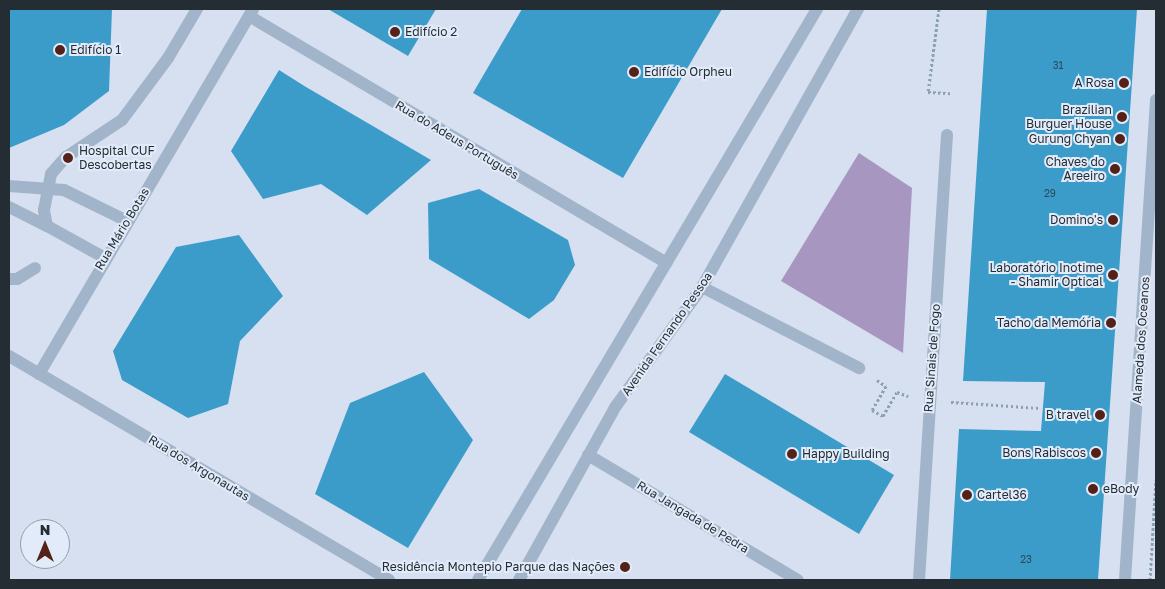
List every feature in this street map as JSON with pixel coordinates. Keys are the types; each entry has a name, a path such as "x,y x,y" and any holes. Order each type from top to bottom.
{"street":[{"path":"47,226 47,188 51,174 66,157 122,120 168,58 196,9"},
{"path":"478,580 817,9"},
{"name":"Avenida Fernando Pessoa","path":"520,580 616,406 702,287 858,9"},
{"name":"Rua do Adeus Português","path":"251,12 666,263"},
{"name":"Rua Mário Botas","path":"39,374 105,258 251,12"},
{"name":"Alameda dos Oceanos","path":"1125,580 1156,100"},
{"name":"Rua Sinais de Fogo","path":"919,580 928,401 947,135"},
{"path":"9,186 64,190 127,221"},
{"path":"9,207 105,258"},
{"path":"9,279 17,279 35,268"},
{"path":"702,287 859,368"},
{"name":"Rua dos Argonautas","path":"9,356 389,580"},
{"name":"Rua Jangada de Pedra","path":"588,455 798,580"}],"path":[{"path":"939,9 928,92 950,93"},
{"path":"886,386 872,410 883,416 897,392 928,401 1040,408"},
{"path":"1150,580 1156,480"}],"shaded area":[{"path":"859,153 912,188 903,353 781,281"}],"building":[{"name":"Edifício 1","path":"9,9 112,9 109,91 64,125 9,148"},
{"name":"Edifício 2","path":"328,9 436,9 408,56"},
{"path":"522,9 722,9 623,178 473,93"},
{"path":"987,9 1137,9 1098,580 950,580 959,429 1041,431 1045,382 963,381"},
{"path":"279,70 431,160 367,215 321,184 263,199 231,151"},
{"path":"479,189 568,240 575,265 554,300 529,319 429,259 428,203"},
{"path":"239,235 283,296 240,341 228,404 188,418 122,380 113,351 176,247"},
{"path":"424,372 473,440 408,548 315,494 350,403"},
{"name":"Happy Building","path":"725,374 894,475 859,534 689,432"}],"place":[{"name":"Edifício 2","path":"395,32"},
{"name":"Edifício 1","path":"60,50"},
{"name":"Edifício Orpheu","path":"634,72"},
{"name":"A Rosa","path":"1124,83"},
{"name":"Brazilian Burguer House","path":"1122,117"},
{"name":"Gurung Chyan","path":"1120,139"},
{"name":"Hospital CUF Descobertas","path":"68,158"},
{"name":"Chaves do Areeiro","path":"1115,169"},
{"name":"Domino's","path":"1113,220"},
{"name":"Laboratório Inotime - Shamir Optical","path":"1113,275"},
{"name":"Tacho da Memória","path":"1111,323"},
{"name":"B travel","path":"1100,415"},
{"name":"Bons Rabiscos","path":"1096,453"},
{"name":"Happy Building","path":"792,454"},
{"name":"eBody","path":"1093,489"},
{"name":"Cartel36","path":"967,495"},
{"name":"Residência Montepio Parque das Nações","path":"625,567"}]}
